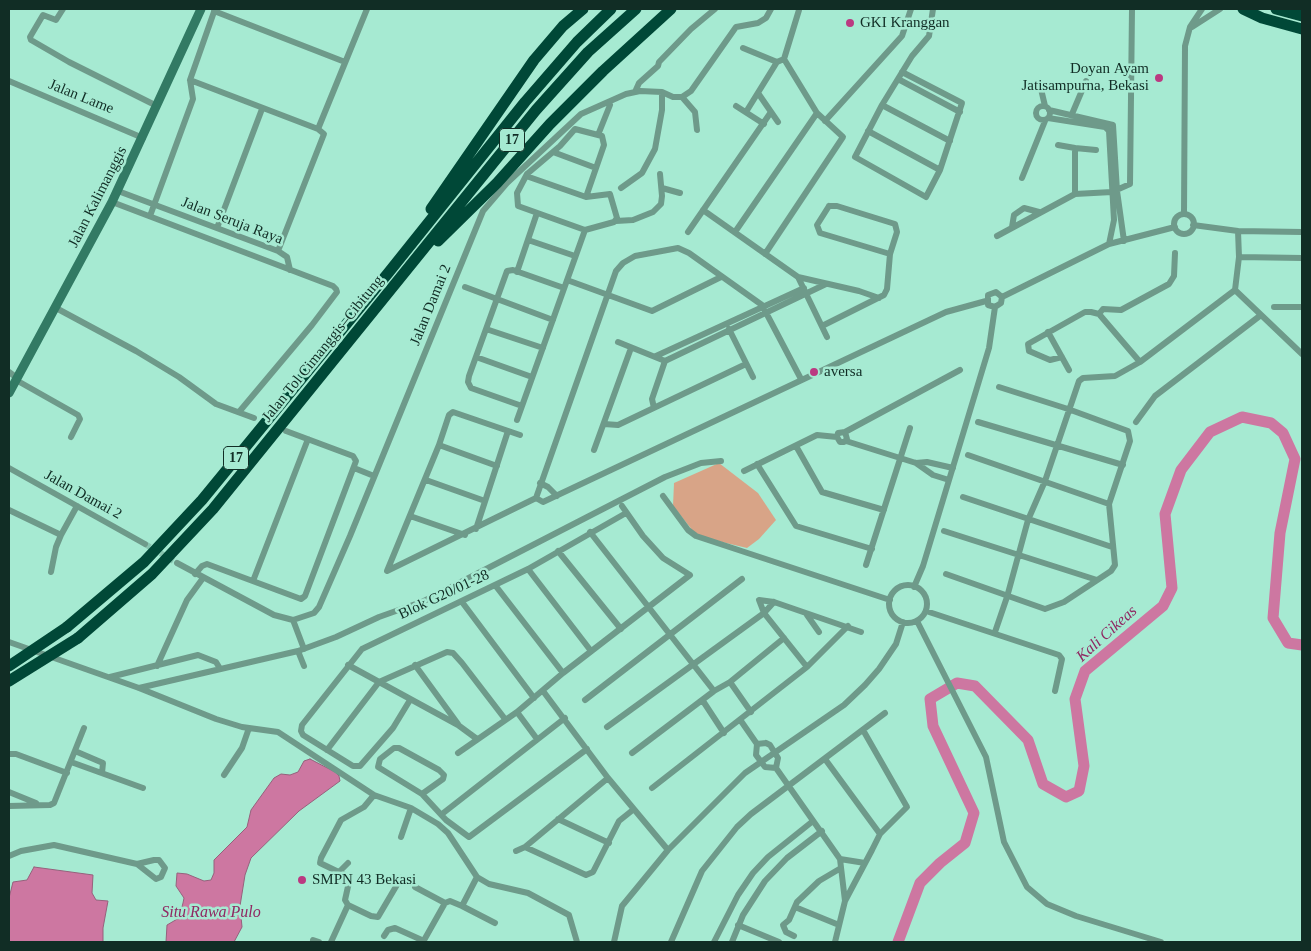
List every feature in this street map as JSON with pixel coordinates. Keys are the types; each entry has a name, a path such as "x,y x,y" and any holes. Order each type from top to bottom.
{"highway":[{"path":"389,272 534,60 563,26 583,9"},
{"name":"Jalan Tol Cimanggis–Cibitung","path":"9,666 67,626 144,562 202,500 389,272 525,102 577,42 611,9"},
{"name":"Jalan Tol Cimanggis–Cibitung","path":"9,681 78,638 152,574 213,509 536,110 588,52 636,9"},
{"path":"397,281 497,183 550,124 603,71 671,9"},
{"path":"1243,9 1262,18 1302,29"},
{"path":"1249,9 1302,24"},
{"path":"1276,9 1302,16"},
{"path":"1298,9 1302,10"}],"main road":[{"name":"Jalan Kalimanggis","path":"9,393 118,191 144,138 201,9"}],"street":[{"path":"63,9 57,20 43,15 30,37 31,40 69,62 157,106"},
{"path":"318,129 367,9"},
{"path":"635,92 639,83 658,66 665,55 691,29 715,9"},
{"path":"697,130 695,112 682,97 691,92 736,27 758,23 766,18 771,9"},
{"path":"825,121 902,36 910,9"},
{"path":"902,72 962,103 940,170 926,197 855,157 882,105 902,72 912,56 929,36 932,9"},
{"path":"997,236 1075,194 1115,191 1129,186 1131,180 1132,9"},
{"path":"1184,214 1185,46 1190,27 1202,9"},
{"path":"1190,27 1220,9"},
{"path":"150,216 193,99 190,80 214,10 345,62"},
{"path":"746,112 781,60 799,10"},
{"path":"743,48 781,60 817,113 843,135 765,254"},
{"path":"898,79 960,112"},
{"path":"190,80 323,132 324,138 278,251"},
{"name":"Jalan Lame","path":"9,81 144,138"},
{"path":"1072,114 1086,81"},
{"path":"1022,178 1047,120 1047,108 1041,89"},
{"name":"Jalan Damai 2","path":"293,620 314,613 319,607 483,211 507,183 581,114 635,92 662,92 673,97 682,97"},
{"path":"621,188 647,167 655,148 662,110 662,92"},
{"path":"758,93 778,122"},
{"path":"598,135 610,105"},
{"path":"882,105 950,141"},
{"path":"736,106 764,124"},
{"path":"1109,244 1114,220 1115,191 1114,125 1047,108 1037,108 1035,114 1038,120 1108,129 1115,191 1124,241"},
{"path":"217,228 262,109"},
{"path":"688,232 771,112"},
{"path":"735,232 817,113"},
{"path":"586,197 604,141 598,135 575,129 553,152 527,174 521,182 516,200 518,206 585,230 616,221 633,220 652,212 660,204 662,188 660,174"},
{"path":"868,131 940,170"},
{"path":"1058,145 1096,150"},
{"path":"1074,148 1075,194"},
{"path":"553,152 596,168"},
{"path":"527,174 529,178 586,197 610,194 618,218 616,221"},
{"path":"662,188 680,192"},
{"name":"Jalan Seruja Raya","path":"118,191 278,251 287,257 290,270"},
{"name":"Jalan Seruja Raya","path":"112,202 290,270"},
{"path":"822,326 884,295 887,289 890,254 897,232 894,224 891,222 837,206 829,206 817,226 820,233 890,254"},
{"path":"1012,227 1014,215 1024,208 1039,212"},
{"path":"703,210 798,277 879,298"},
{"path":"517,272 537,213"},
{"path":"1194,226 1191,217 1184,214 1176,218 1175,227 1179,232 1186,233 1194,226 1238,231 1302,232"},
{"path":"986,301 990,306 995,307 1000,304 1002,297 1109,244 1175,227"},
{"path":"517,420 585,230"},
{"path":"994,632 1007,597 1028,520 1045,481 1068,409 1079,382 1083,378 1115,376 1140,362 1235,290 1239,257 1238,231"},
{"path":"528,240 575,256"},
{"path":"249,254 253,242"},
{"path":"520,435 454,412 449,415 426,480 388,572 536,498 616,271 623,263 634,256 670,248 678,248 690,253 764,308 801,379"},
{"path":"1098,314 1103,309 1121,310 1169,284 1174,276 1175,253"},
{"path":"1239,257 1302,258"},
{"path":"239,412 337,292 333,286 290,270"},
{"path":"522,406 471,388 468,382 496,299 506,273 511,270 564,288"},
{"path":"567,280 654,311 721,276"},
{"path":"798,277 828,337"},
{"path":"656,356 725,322 826,284"},
{"path":"465,287 553,320"},
{"path":"1235,290 1302,354"},
{"path":"986,301 988,295 992,292 998,293 1002,297"},
{"path":"536,498 543,502 557,496 946,312 986,301"},
{"path":"914,587 989,348 995,307"},
{"path":"1274,307 1302,307"},
{"path":"56,308 179,376 216,404 254,418"},
{"path":"654,408 652,400 666,361 730,331 764,308"},
{"path":"1062,358 1050,360 1029,351 1028,344 1085,312 1098,314 1140,362"},
{"path":"1136,422 1155,396 1261,315"},
{"path":"725,322 753,377"},
{"path":"486,329 542,348"},
{"path":"1048,332 1069,370"},
{"path":"618,342 666,361"},
{"path":"594,450 631,348"},
{"path":"476,357 532,377"},
{"path":"604,424 618,425 746,364"},
{"path":"837,437 838,433 845,432 960,370"},
{"path":"9,372 17,379 78,415 80,419 71,437"},
{"path":"946,574 1007,597 1050,609 1097,580 1114,567 1116,562 1112,547 1109,504 1130,441 1128,431 1068,409 999,388"},
{"path":"978,422 1123,465"},
{"path":"866,565 910,428"},
{"path":"196,574 202,566 207,564 301,599 305,596 356,461 353,456 286,430"},
{"path":"476,529 508,431"},
{"path":"845,432 848,436 846,441"},
{"path":"744,471 817,435 837,437"},
{"path":"837,437 840,442 846,441 916,463 937,464 952,468"},
{"path":"253,581 308,439"},
{"path":"439,445 497,466"},
{"path":"796,446 822,492 884,510"},
{"path":"968,455 1109,504"},
{"path":"139,688 301,650 379,617 424,601 665,477 701,463 721,460"},
{"path":"916,463 933,475 949,480"},
{"path":"757,464 796,526 872,549"},
{"path":"933,475 937,464"},
{"name":"Jalan Damai 2","path":"9,468 145,544"},
{"path":"354,468 374,476"},
{"path":"426,480 485,501"},
{"path":"540,483 548,487 557,496"},
{"path":"663,496 693,534 890,600"},
{"path":"963,497 1112,547"},
{"path":"51,572 56,547 77,506"},
{"path":"458,753 517,712 563,672 690,575 666,562 622,506"},
{"path":"9,510 62,535"},
{"name":"Blok G20/01-28","path":"327,750 303,735 300,731 302,725 362,649 528,569 626,513"},
{"path":"410,516 465,535"},
{"path":"944,531 1097,580"},
{"path":"590,532 714,690"},
{"path":"558,552 621,629"},
{"path":"177,563 274,615 293,620 304,666"},
{"path":"528,569 591,651"},
{"path":"157,666 187,600 203,578"},
{"path":"585,700 742,579"},
{"path":"496,585 563,672"},
{"path":"901,587 914,587 926,598 926,611 917,621 903,622 894,616 890,600 896,590 901,587"},
{"path":"807,667 764,613 758,601 774,602 861,632"},
{"path":"462,602 534,698"},
{"path":"607,727 764,613 774,602"},
{"path":"926,611 994,632 1061,657 1055,691"},
{"path":"808,615 819,632"},
{"path":"917,621 986,757 1004,842 1027,887 1047,904 1061,910 1161,942"},
{"path":"614,942 622,906 668,850 725,791 760,762 844,704 864,685 880,669 896,644 903,622"},
{"path":"652,788 752,712 807,667 848,626"},
{"path":"632,753 703,701 714,690 730,682 784,638"},
{"path":"9,642 139,688 216,719 249,728 278,732 374,795 411,808 438,824 448,833 477,877 489,884 528,893 569,915 577,942"},
{"path":"410,700 395,725 361,766 353,766 327,750 379,682 415,665 450,652 505,719"},
{"path":"109,678 198,655 216,662 219,668"},
{"path":"348,665 458,725 478,739"},
{"path":"415,665 458,725"},
{"path":"730,682 752,712"},
{"path":"543,691 608,778 668,850"},
{"path":"703,701 724,733"},
{"path":"517,712 537,739"},
{"path":"671,942 702,871 750,814 789,787 885,713"},
{"path":"442,814 565,718"},
{"path":"740,721 757,744"},
{"path":"9,806 50,805 54,803 84,728"},
{"path":"224,775 242,748 249,728"},
{"path":"835,942 845,902 880,834 907,807 863,730"},
{"path":"757,744 766,743 775,752 778,760 776,768 840,859 845,902"},
{"path":"757,744 755,750 760,762 770,769 776,768"},
{"path":"422,794 443,779 444,775 439,770 399,748 394,748 380,759 378,767 422,794 446,820 468,837 587,749"},
{"path":"75,751 102,762 104,766 102,773"},
{"path":"9,754 16,754 66,773"},
{"path":"825,759 880,834"},
{"path":"71,762 143,788"},
{"path":"516,851 525,847 608,778"},
{"path":"9,792 38,804"},
{"path":"374,795 364,807 341,820 321,858 322,865 347,876 349,882 345,900 348,905 371,916 378,917 401,878"},
{"path":"401,837 411,808"},
{"path":"525,847 586,875 593,872 619,821 634,809"},
{"path":"558,819 608,843"},
{"path":"714,942 738,895 753,873 768,857 813,821"},
{"path":"732,942 738,925 748,907 772,873 822,831"},
{"path":"9,856 21,851 54,846 137,864"},
{"path":"840,859 865,864"},
{"path":"340,872 348,863"},
{"path":"794,936 786,932 783,925 789,920 798,900 819,881 841,868"},
{"path":"462,906 477,877"},
{"path":"415,887 445,903"},
{"path":"384,936 390,928 395,928 423,942 445,903 450,901 495,923"},
{"path":"331,942 348,905"},
{"path":"795,906 839,925"},
{"path":"738,925 779,942"}],"shaded area":[{"path":"719,463 758,493 776,520 759,539 747,548 697,536 673,506 674,483"}],"water":[{"name":"Situ Rawa Pulo","path":"310,759 335,772 339,776 340,781 299,811 251,858 245,875 240,906 242,927 234,942 166,942 167,925 179,918 184,898 176,886 177,873 187,874 204,881 211,880 214,873 214,860 247,827 251,810 274,778 281,774 290,775 298,772 304,761"},
{"path":"34,867 93,875 92,893 96,900 108,901 103,928 103,942 9,942 9,898 13,882 27,880"}],"waterway":[{"name":"Kali Cikeas","path":"898,942 920,883 940,863 965,843 974,813 933,726 930,699 957,683 975,686 1028,740 1043,784 1066,797 1079,791 1084,766 1075,699 1085,671 1163,606 1172,588 1165,514 1181,470 1210,432 1242,417 1271,423 1283,433 1295,459 1280,533 1273,618 1288,643 1302,645"}],"tunnel":[{"path":"145,544 177,563"}],"place":[{"name":"GKI Kranggan","path":"850,23"},
{"name":"Doyan Ayam Jatisampurna, Bekasi","path":"1159,78"},
{"name":"aversa","path":"814,372"},
{"name":"SMPN 43 Bekasi","path":"302,880"}]}
